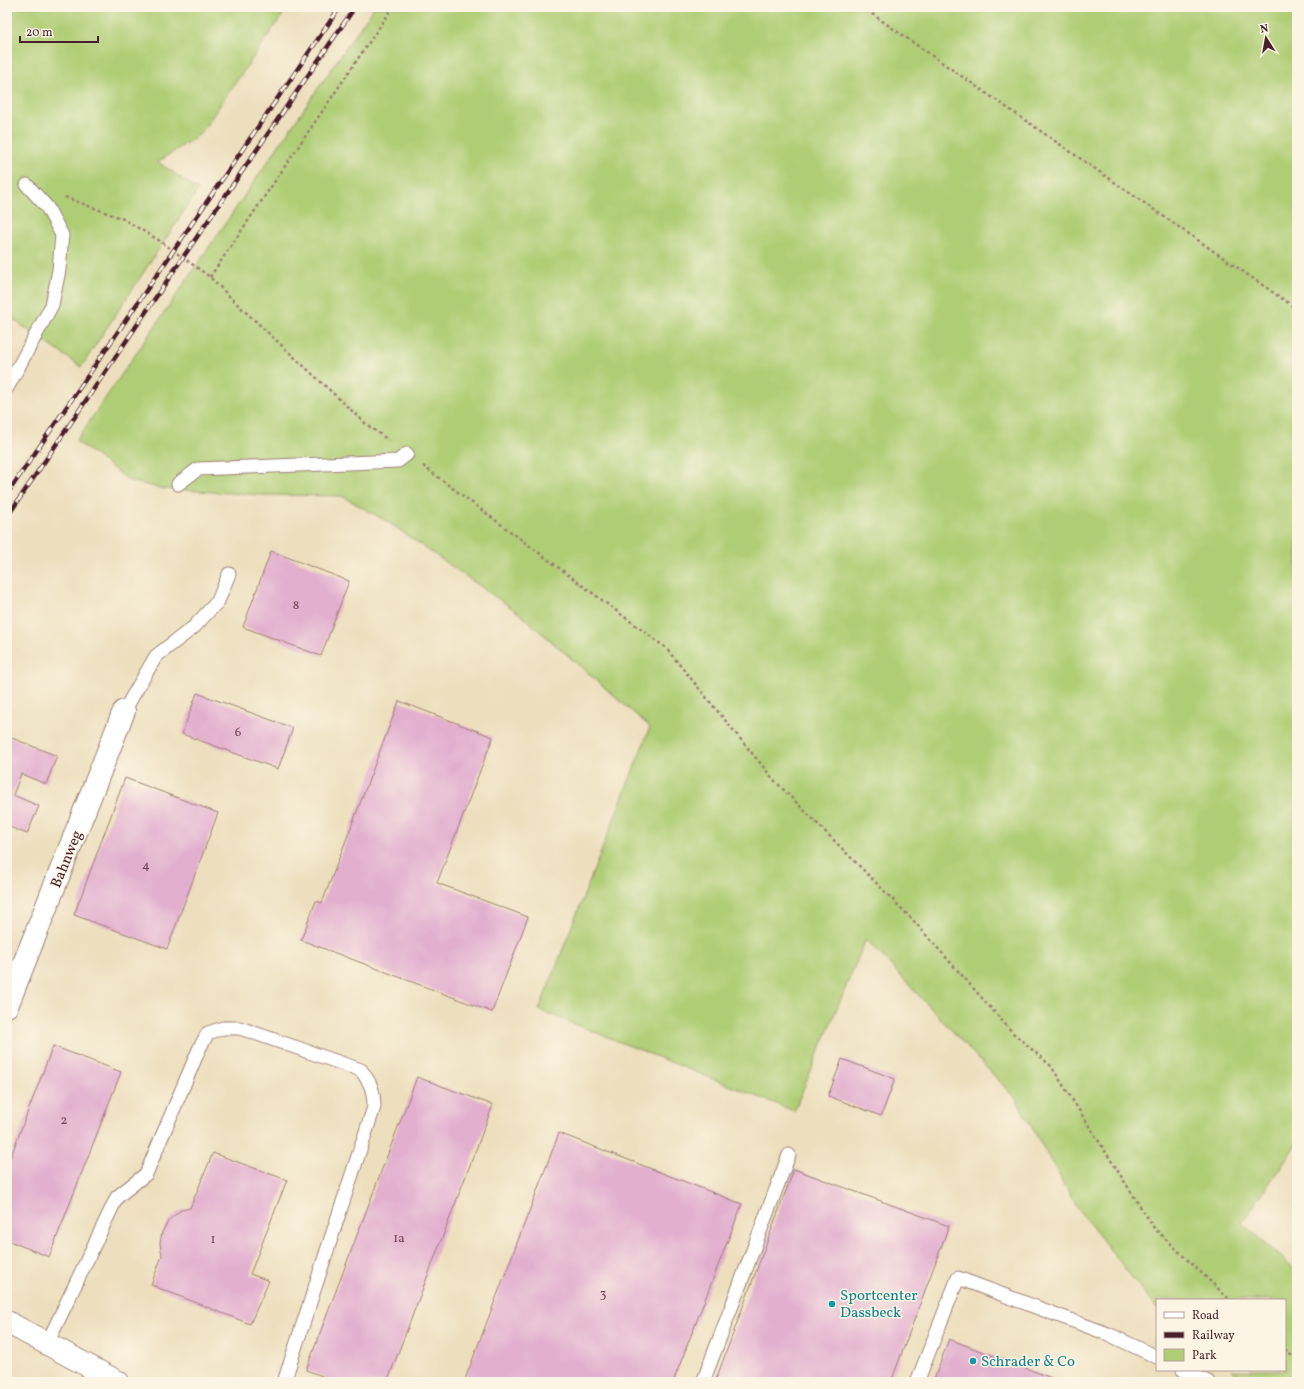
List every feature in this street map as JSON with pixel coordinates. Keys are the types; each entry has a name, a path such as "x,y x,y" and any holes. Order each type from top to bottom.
{"street":[{"name":"Bahnweg","path":"7,1006 124,711"},
{"path":"7,1322 118,1382"}],"lane":[{"path":"7,388 52,305 59,270 62,235 47,207 28,185"},
{"path":"178,484 198,469 398,461 407,454"},
{"path":"124,711 156,656 194,627 218,601 230,574"},
{"path":"47,1344 117,1197 146,1174 200,1047 208,1034 223,1028 240,1028 361,1070 369,1081 374,1092 374,1107 284,1382"},
{"path":"703,1382 789,1156"},
{"path":"917,1382 958,1278 1108,1334 1156,1357"},
{"path":"1185,1371 1208,1382"}],"path":[{"path":"210,277 393,7"},
{"path":"862,7 1297,309"},
{"path":"63,196 122,219 160,241 210,277 365,423 666,648 774,780 911,918 1013,1033 1051,1066 1154,1228 1229,1299"},
{"path":"1286,1351 1297,1360"}],"green space":[{"path":"7,7 288,7 200,134 158,162 198,190 81,367 7,315"},
{"path":"374,7 1297,7 1297,1143 1242,1223 1297,1271 1297,1382 1246,1382 1232,1371 1286,1371 1286,1299 1156,1299 1156,1308 1078,1209 1016,1099 866,939 794,1111 539,1010 650,727 520,614 388,522 342,496 263,495 163,489 130,481 76,441"}],"building":[{"path":"271,551 349,581 321,656 243,627"},
{"path":"197,693 293,728 278,769 182,734"},
{"path":"399,701 493,737 437,883 528,917 492,1012 301,940 316,901 322,903"},
{"path":"7,736 57,756 46,784 21,774 13,795 39,806 27,834 7,826"},
{"path":"125,778 218,813 167,949 74,915"},
{"path":"53,1046 121,1072 49,1257 7,1240 7,1166"},
{"path":"842,1059 895,1079 881,1116 828,1096"},
{"path":"417,1077 493,1105 387,1382 338,1382 306,1370"},
{"path":"559,1133 742,1204 673,1382 464,1382"},
{"path":"213,1153 287,1180 250,1274 269,1281 250,1324 151,1285 162,1256 160,1243 162,1232 169,1220 181,1210 190,1208"},
{"name":"Sportcenter Dassbeck","path":"794,1169 949,1226 891,1382 715,1382"},
{"name":"Schrader & Co","path":"949,1339 1062,1382 933,1382"}],"railway":[{"path":"7,494 340,7"},
{"path":"7,517 355,7"}],"place":[{"name":"Sportcenter Dassbeck","path":"832,1304"},
{"name":"Schrader & Co","path":"973,1361"}]}
